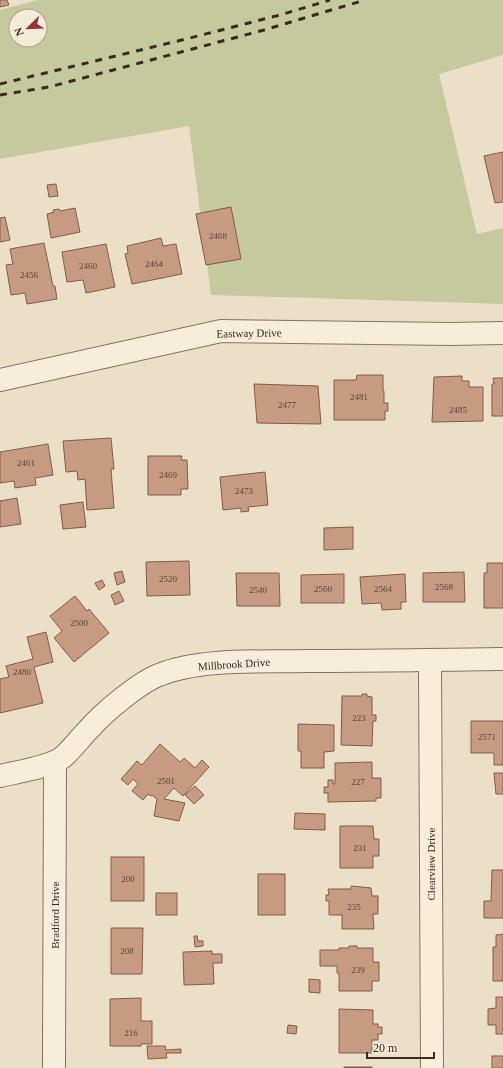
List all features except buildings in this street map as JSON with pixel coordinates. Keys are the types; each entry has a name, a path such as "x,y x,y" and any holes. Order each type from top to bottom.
{"street":[{"name":"Eastway Drive","path":"0,380 221,331 443,334 503,333"},
{"name":"Millbrook Drive","path":"0,776 55,762 63,757 91,726 120,701 148,680 172,670 204,664 251,662 503,659"},
{"name":"Clearview Drive","path":"430,660 432,1068"},
{"name":"Bradford Drive","path":"54,1068 55,762"}],"green space":[{"path":"38,0 503,0 503,55 439,74 477,234 503,228 503,304 211,295 189,126 0,159 0,10"}],"railway":[{"path":"0,84 186,39 280,15 330,0"},
{"path":"0,95 49,87 264,30 365,0"}]}
